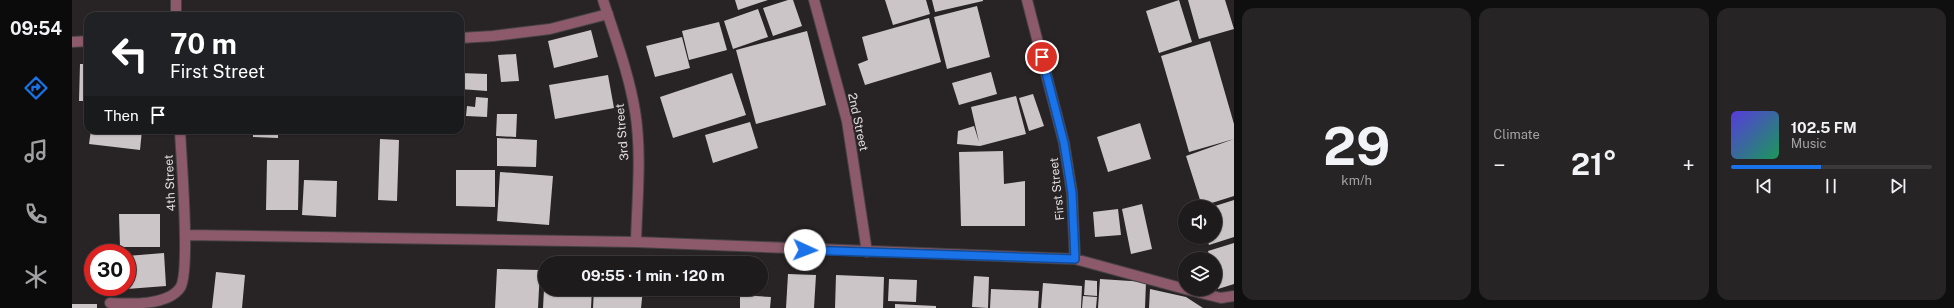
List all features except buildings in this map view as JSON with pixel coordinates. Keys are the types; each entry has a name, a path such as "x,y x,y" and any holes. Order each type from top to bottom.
{"street":[{"path":"176,0 176,12"},
{"name":"3rd Street","path":"603,0 629,85 635,112 638,146 636,242"},
{"name":"2nd Street","path":"814,0 847,121 867,252"},
{"name":"First Street","path":"1027,0 1064,143 1072,193 1075,259"},
{"path":"464,38 550,29 608,14"},
{"path":"72,42 84,41"},
{"name":"4th Street","path":"110,303 143,304 169,296 180,289 184,280 185,235 180,134"},
{"path":"185,235 636,242 1075,259 1178,287"},
{"path":"1213,296 1221,298 1234,296"}],"route":[{"path":"805,250 1075,259 1072,193 1064,143 1042,57"}]}
